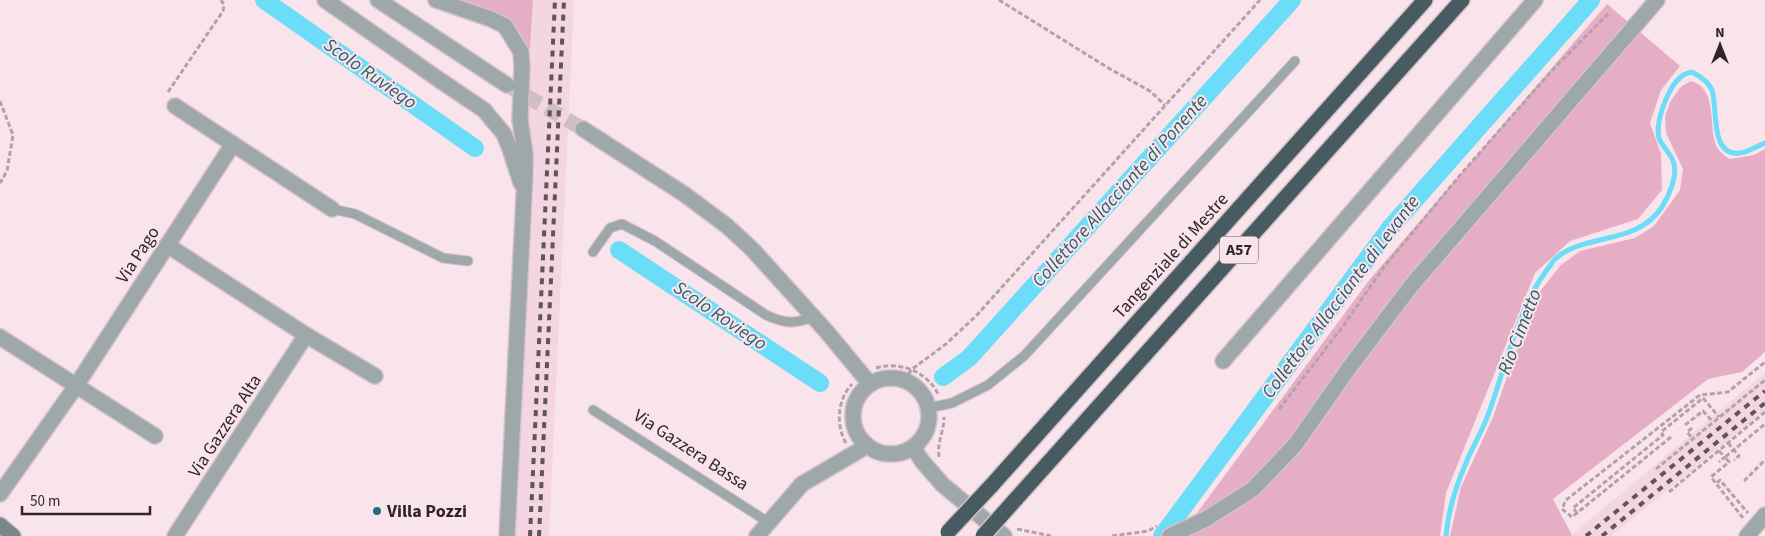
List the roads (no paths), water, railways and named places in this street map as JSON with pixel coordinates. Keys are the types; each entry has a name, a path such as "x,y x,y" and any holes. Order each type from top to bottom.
{"highway":[{"name":"Tangenziale di Mestre","path":"946,534 992,485 1424,0"},
{"name":"A57","path":"983,536 1462,0"}],"street":[{"path":"325,0 484,110 504,134 523,192"},
{"path":"378,0 507,85"},
{"path":"436,0 506,26 521,52 520,120 525,160 507,536"},
{"path":"1223,362 1536,0"},
{"path":"1170,536 1206,519 1253,489 1295,445 1349,368 1411,286 1657,0"},
{"path":"175,106 332,209"},
{"path":"583,129 684,194 727,226 752,248 866,379"},
{"name":"Via Pago","path":"0,494 76,386 233,144"},
{"path":"167,245 306,335 375,376"},
{"name":"Via Gazzera Alta","path":"175,536 306,335"},
{"path":"0,337 155,436"},
{"path":"908,375 913,385 920,392 925,400 929,416 926,430 912,447 905,451 889,454 873,449 866,444 857,432 853,417 854,409 866,379 908,375"},
{"path":"757,536 802,484 866,444"},
{"path":"912,447 942,484 1004,536"},
{"path":"1748,536 1765,515"},
{"path":"0,525 13,536"}],"lane":[{"path":"928,408 944,406 988,385 1024,356 1295,61"},
{"path":"332,209 355,214 443,258 468,261"},
{"path":"593,252 610,228 622,224 655,241 766,315 783,323 799,322 814,317"},
{"name":"Via Gazzera Bassa","path":"593,410 768,522"}],"waterway":[{"name":"Scolo Ruviego","path":"264,0 475,148"},
{"name":"Collettore Allacciante di Ponente","path":"943,377 969,358 1292,0"},
{"name":"Collettore Allacciante di Levante","path":"1162,536 1390,228 1591,0"},
{"name":"Rio Cimetto","path":"1446,536 1451,508 1468,457 1488,415 1519,322 1546,271 1555,259 1567,251 1639,228 1662,207 1672,186 1675,169 1671,157 1659,138 1658,131 1664,105 1677,81 1683,75 1692,72 1708,84 1714,98 1719,139 1723,147 1730,152 1740,153 1765,143"},
{"name":"Scolo Roviego","path":"619,250 820,383"}],"tunnel":[{"path":"507,85 583,129"}],"railway":[{"path":"530,536 555,0"},
{"path":"539,536 564,0"},
{"path":"1586,536 1765,391"},
{"path":"1602,536 1765,403"}],"place":[{"name":"Villa Pozzi","path":"377,511"}]}
